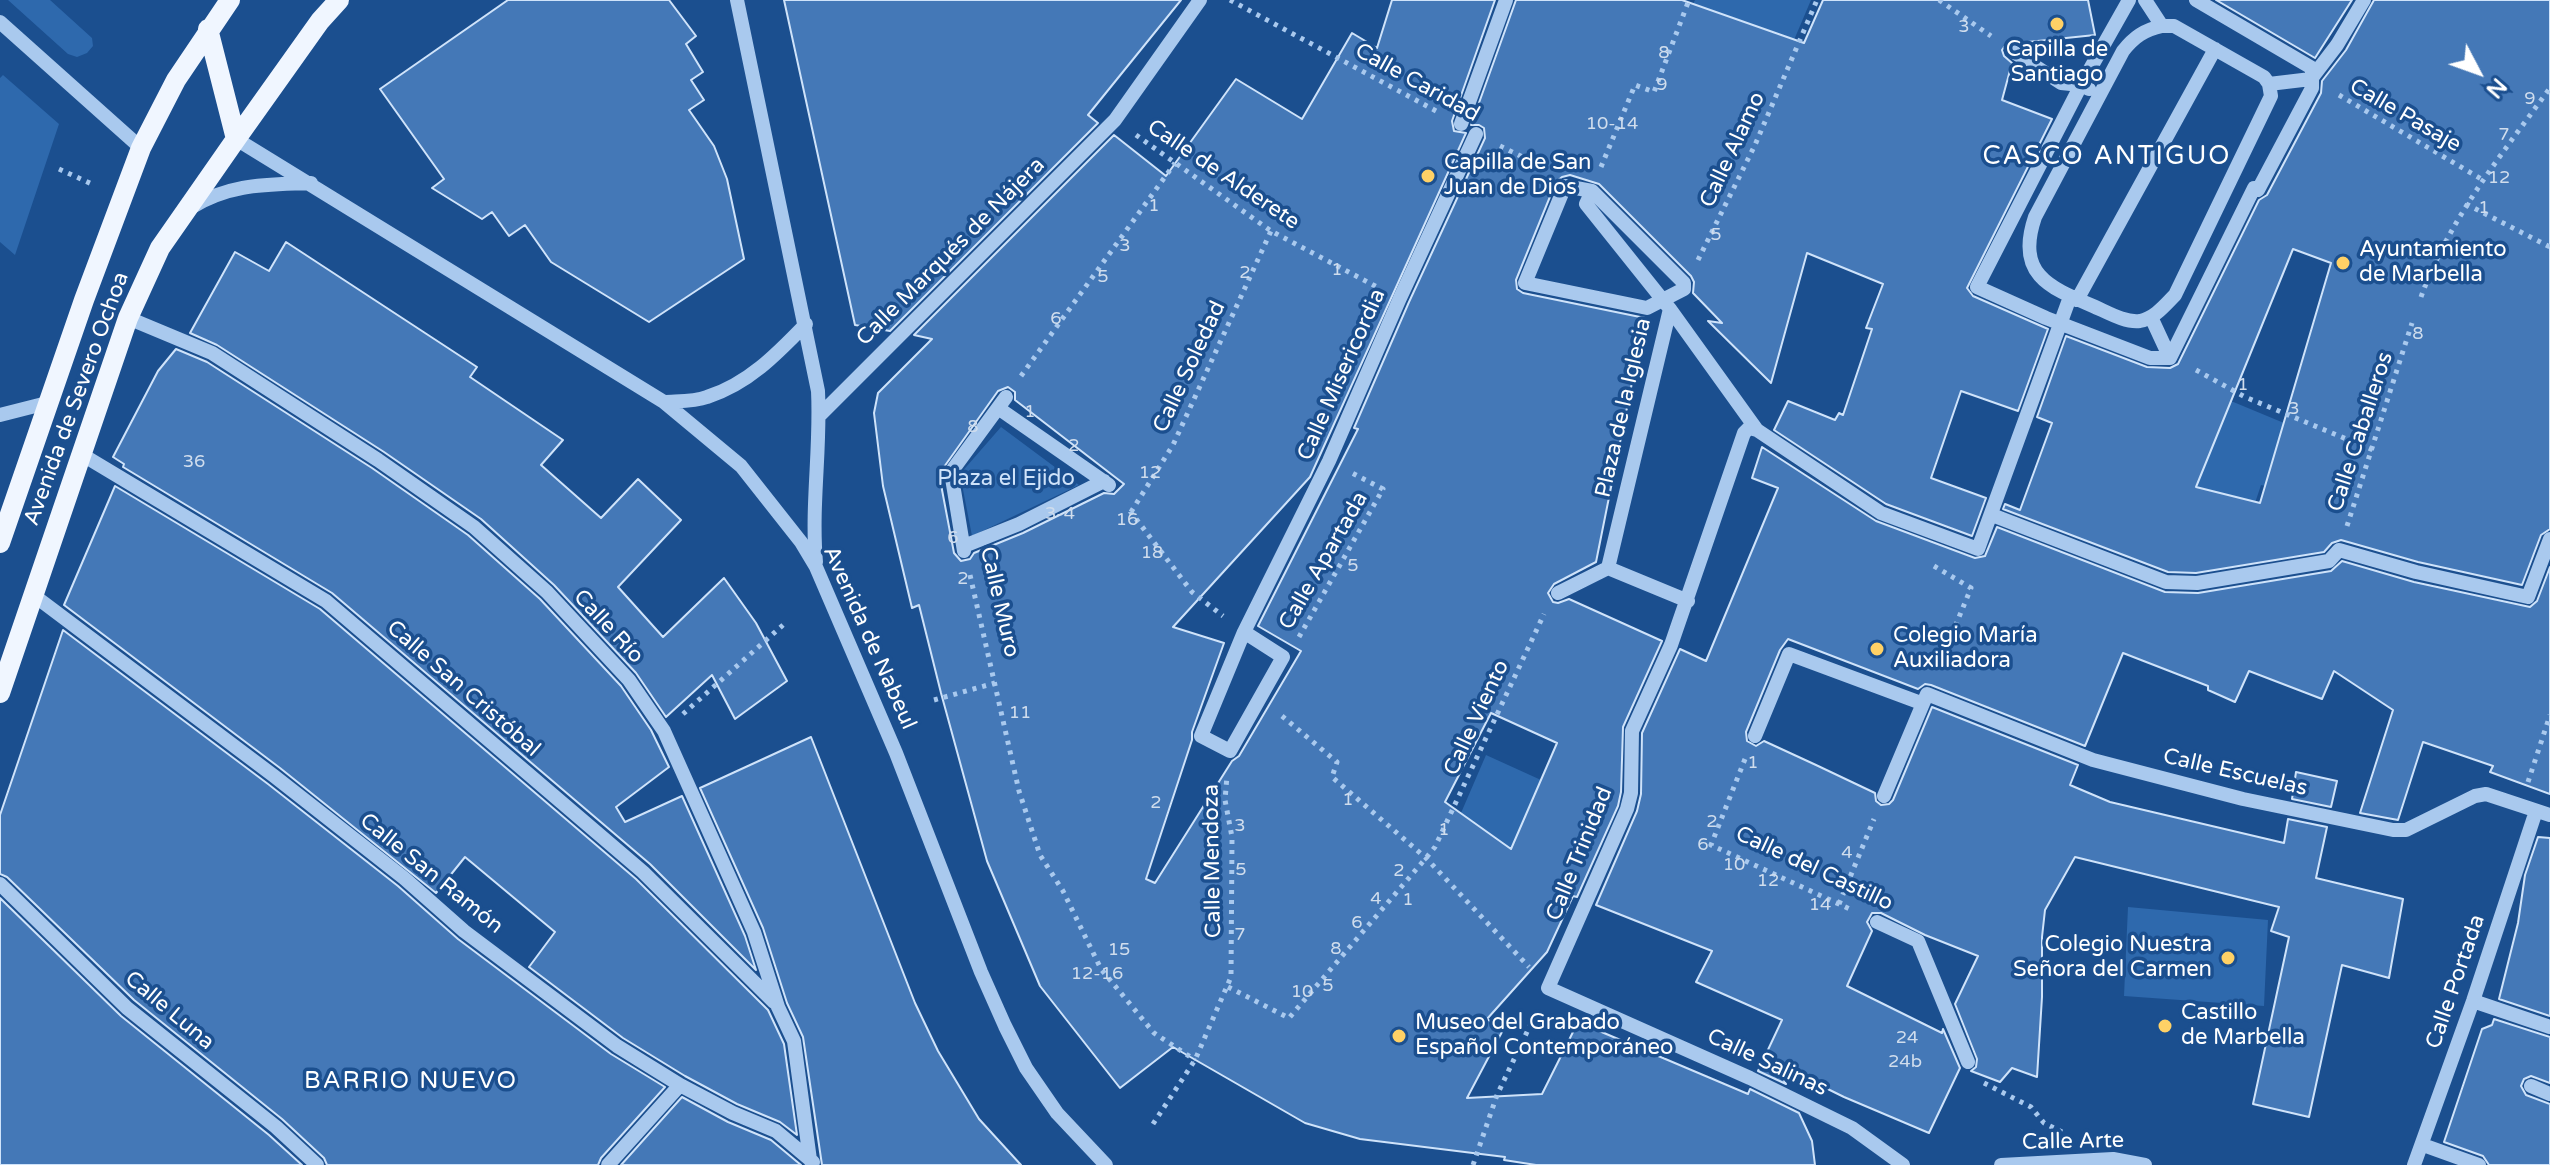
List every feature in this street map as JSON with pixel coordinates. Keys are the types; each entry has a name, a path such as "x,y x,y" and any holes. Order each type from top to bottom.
{"main road":[{"name":"Avenida de Severo Ochoa","path":"0,543 84,300 141,148 176,80 230,0"},
{"name":"Avenida de Severo Ochoa","path":"0,693 128,318 160,248 320,21 339,0"},
{"path":"208,29 236,139"}],"street":[{"path":"737,0 815,376 819,416 813,533 816,567"},
{"name":"Calle Marqués de Nájera","path":"819,416 1115,120 1200,0"},
{"path":"1461,124 1506,0"},
{"path":"2129,0 2081,85 1977,287 2150,358 2170,358"},
{"path":"2145,0 2162,26"},
{"path":"2170,358 2254,188 2258,190 2312,88 2312,68 2196,0"},
{"path":"2269,84 2311,79 2337,45 2364,0"},
{"path":"0,22 141,148"},
{"path":"2162,26 2174,26 2264,77 2271,96 2175,295 2151,317 2139,321 2125,320 2044,283 2029,255 2028,236 2035,217 2123,51 2132,39 2146,29 2162,26"},
{"path":"1558,593 1608,568 1688,601 1744,433 1749,428 1762,433 1881,513 1978,549 2061,324 2215,49"},
{"path":"2012,51 2061,83 2081,85 2100,95"},
{"name":"Calle Misericordia","path":"1230,751 1201,736 1244,632 1329,461 1476,134"},
{"name":"Avenida de Nabeul","path":"236,139 664,402 741,466 801,542 816,567 896,753 981,972 1026,1068 1057,1113 1106,1165"},
{"path":"182,214 226,191 260,184 311,183"},
{"path":"1565,186 1592,191 1684,283 1684,289 1666,305 1647,308 1525,283 1565,186"},
{"path":"1592,191 1586,204 1666,305"},
{"name":"Plaza de la Iglesia","path":"1666,305 1762,433"},
{"name":"Plaza de la Iglesia","path":"1608,568 1666,305"},
{"path":"2151,317 2170,358"},
{"name":"Calle Río","path":"128,318 212,353 378,460 474,527 547,592 629,680 664,731 748,918 778,1007 794,1041 813,1162"},
{"path":"664,402 706,398 740,382 773,359 806,324"},
{"name":"Avenida de Severo Ochoa","path":"0,415 51,402"},
{"path":"964,549 1106,483 1002,402"},
{"name":"Calle Muro","path":"964,549 951,472 1002,402"},
{"name":"Calle San Cristóbal","path":"81,454 326,601 643,872 778,1007"},
{"path":"1992,515 2166,582 2197,583 2329,561 2339,550 2416,572 2528,597 2550,539"},
{"name":"Calle San Ramón","path":"32,594 274,776 404,878 464,931 617,1046 680,1085 776,1131 813,1162"},
{"name":"Calle Trinidad","path":"1548,988 1627,809 1631,793 1632,731 1688,601"},
{"path":"1230,751 1283,657 1244,632"},
{"name":"Calle Escuelas","path":"1755,736 1789,654 2093,760 2243,799 2393,830 2406,830 2475,796 2486,794 2543,813"},
{"path":"1884,796 1924,699"},
{"name":"Calle Portada","path":"2414,1165 2543,813"},
{"name":"Calle Luna","path":"0,884 127,1008 276,1127 317,1165"},
{"name":"Calle del Castillo","path":"1877,922 1918,941 1968,1062"},
{"name":"Calle Salinas","path":"1548,988 1750,1078 1852,1128 1903,1165"},
{"path":"2473,1001 2550,1027"},
{"path":"608,1165 680,1085"},
{"path":"2531,1086 2550,1094"},
{"path":"2423,1145 2479,1165"},
{"name":"Calle Arte","path":"2001,1165 2113,1159 2145,1165"}],"path":[{"name":"Calle Caridad","path":"1230,0 1461,124"},
{"path":"1592,191 1635,85 1654,92 1689,0"},
{"name":"Calle Alamo","path":"1684,289 1755,145 1817,0"},
{"path":"1939,0 2012,51"},
{"name":"Calle Pasaje","path":"2311,79 2483,180"},
{"path":"2421,297 2427,279 2466,204 2550,88"},
{"name":"Calle de Alderete","path":"1115,120 1271,231 1400,298"},
{"name":"Calle Caridad","path":"1476,134 1592,191"},
{"path":"1002,402 1175,163"},
{"path":"2466,204 2550,247"},
{"name":"Calle Soledad","path":"1131,512 1173,445 1271,231"},
{"name":"Calle Caballeros","path":"2339,550 2412,323"},
{"path":"2170,358 2245,397 2373,450"},
{"name":"Calle Apartada","path":"1283,657 1294,646 1383,489 1329,461"},
{"path":"1106,483 1192,592 1244,632"},
{"name":"Calle Muro","path":"964,549 1019,791 1040,855 1063,891 1101,969 1154,1033 1195,1060"},
{"path":"1924,699 1971,588"},
{"name":"Calle Viento","path":"1228,987 1289,1018 1426,858 1435,847 1540,620 1558,593"},
{"path":"664,731 783,625"},
{"path":"934,700 995,683"},
{"path":"1258,697 1337,762 1332,777 1426,858 1548,988 1497,1095 1473,1165"},
{"path":"2520,806 2550,715"},
{"name":"Calle del Castillo","path":"1755,736 1711,845 1877,922"},
{"name":"Calle Mendoza","path":"1153,1124 1195,1060 1231,977 1232,837 1225,800 1230,751"},
{"path":"1839,904 1884,796"},
{"path":"1968,1062 1972,1077 2031,1107 2044,1123 2113,1159"}],"green space":[{"path":"8,0 50,0 92,38 93,46 77,57 68,54"},
{"path":"1695,0 1811,0 1794,40 1693,4"},
{"path":"3,75 59,124 15,255 0,242 0,78"},
{"path":"2231,401 2284,423 2265,486 2261,485 2234,566 2145,480 2201,475"},
{"name":"Plaza el Ejido","path":"1001,427 1079,485 972,536 960,474"},
{"path":"1486,755 1541,780 1511,849 1461,813"},
{"path":"2128,907 2268,920 2264,1006 2124,996"}],"building":[{"path":"508,0 669,0 696,36 686,44 703,72 691,80 704,100 689,110 714,146 727,179 744,259 649,322 551,262 525,225 509,236 492,212 482,219 432,188 444,179 380,89"},
{"path":"784,0 1181,0 1088,115 1098,123 890,331 855,325"},
{"path":"1392,0 1495,0 1452,121 1454,131 1466,133 1310,477 1173,627 1224,643 1192,732 1146,879 1155,883 1232,761 1239,756 1301,651 1258,626 1358,429 1354,428 1485,138 1484,128 1471,125 1516,0 1682,0 1804,43 1823,0 2088,0 2095,35 2018,43 2012,41 2002,50 2012,63 2002,100 2052,119 1967,288 1973,296 2048,329 2018,411 1961,391 1931,478 1986,498 1972,536 1886,504 1774,430 1788,401 1835,420 1839,413 1843,415 1872,329 1866,328 1883,284 1807,253 1771,383 1708,321 1722,323 1693,293 1691,276 1599,184 1570,175 1556,182 1516,280 1517,289 1523,293 1645,318 1596,562 1554,584 1548,593 1553,602 1569,599 1662,641 1623,727 1618,806 1577,897 1573,896 1547,952 1487,1019 1503,1030 1467,1098 1542,1094 1578,1022 1748,1094 1750,1089 1799,1113 1812,1141 1815,1165 1536,1165 1504,1160 1505,1157 1360,1139 1305,1123 1173,1047 1120,1088 1040,986 987,861 919,605 912,608 883,486 874,413 878,393 932,339 914,335 1114,135 1166,176 1236,79 1302,119 1352,33 1377,48","holes":["1008,387 1015,392 1015,400 1124,484 1114,494 1104,493 961,561 954,553 939,474 998,391","1491,713 1557,743 1511,849 1445,802"]},
{"path":"2216,0 2352,0 2315,58"},
{"path":"2374,0 2550,0 2550,529 2541,535 2522,585 2418,562 2341,540 2332,543 2324,552 2196,573 2168,572 2003,509 2005,504 2020,510 2052,423 2037,417 2066,336 2147,367 2170,368 2178,364 2259,200 2267,195 2321,93 2322,81 2346,50","holes":["2293,249 2331,263 2260,503 2196,487"]},
{"path":"286,242 477,367 470,377 563,440 541,465 601,518 638,479 681,520 618,587 663,637 724,578 756,623 787,681 735,719 712,675 666,717 636,673 554,585 481,519 384,452 217,345 190,333 235,252 269,271"},
{"path":"176,349 207,362 372,468 468,535 540,599 621,686 651,730 669,767 616,807 625,822 682,796 745,936 756,970 650,864 332,593 123,467 124,464 113,457 158,371"},
{"path":"1762,447 1876,521 1975,558 1985,556 1997,527 2165,592 2198,593 2331,571 2342,561 2414,582 2530,607 2537,601 2550,567 2550,794 2490,772 2493,766 2423,742 2398,820 2360,813 2393,710 2334,671 2322,699 2249,671 2235,702 2208,690 2208,686 2123,653 2085,746 1931,685 1925,684 1918,689 1788,639 1780,650 1746,732 1747,741 1756,746 1764,741 1875,793 1876,801 1881,805 1893,800 1932,707 2078,765 2070,785 2110,802 2284,843 2288,819 2327,827 2316,878 2403,899 2389,978 2342,965 2309,1117 2253,1104 2289,937 2271,931 2279,907 2075,857 2045,910 2037,1077 2012,1068 2000,1082 1971,1071 1976,1067 1977,1059 1955,1004 1978,956 1881,913 1872,913 1867,922 1872,931 1847,986 1942,1033 1943,1029 1960,1068 1929,1133 1844,1097 1775,1063 1786,1084 1758,1071 1782,1020 1696,982 1712,951 1596,905 1637,811 1641,794 1642,733 1680,649 1706,661 1778,488 1752,478"},
{"path":"115,486 320,609 636,879 768,1010 784,1044 797,1135 780,1122 737,1104 623,1038 529,967 555,932 465,857 436,893 280,768 64,605"},
{"path":"63,630 268,784 398,886 458,939 611,1054 665,1087 598,1165 327,1165 324,1158 282,1119 134,1000 7,877 0,874 0,815"},
{"path":"811,737 915,1003 938,1051 979,1119 1021,1165 822,1165 803,1037 787,1003 763,928 700,788"},
{"path":"2296,772 2337,781 2331,807 2292,799"},
{"path":"2538,837 2550,838 2550,1016 2499,999 2518,923 2525,875"},
{"path":"0,898 121,1016 302,1165 0,1165"},
{"path":"2494,1019 2550,1037 2550,1083 2531,1076 2524,1079 2521,1086 2526,1095 2550,1104 2550,1165 2489,1165 2483,1156 2444,1142 2482,1029 2492,1025"},
{"path":"682,1097 728,1122 771,1140 801,1165 621,1165"}],"place":[{"name":"Capilla de Santiago","path":"2057,24"},
{"name":"Capilla de San Juan de Dios","path":"1428,176"},
{"name":"Ayuntamiento de Marbella","path":"2343,263"},
{"name":"Colegio María Auxiliadora","path":"1877,649"},
{"name":"Colegio Nuestra Señora del Carmen","path":"2228,958"},
{"name":"Castillo de Marbella","path":"2165,1026"},
{"name":"Museo del Grabado Español Contemporáneo","path":"1399,1036"}],"district":[{"name":"CASCO ANTIGUO","path":"2107,157"},
{"name":"BARRIO NUEVO","path":"411,1082"}]}
